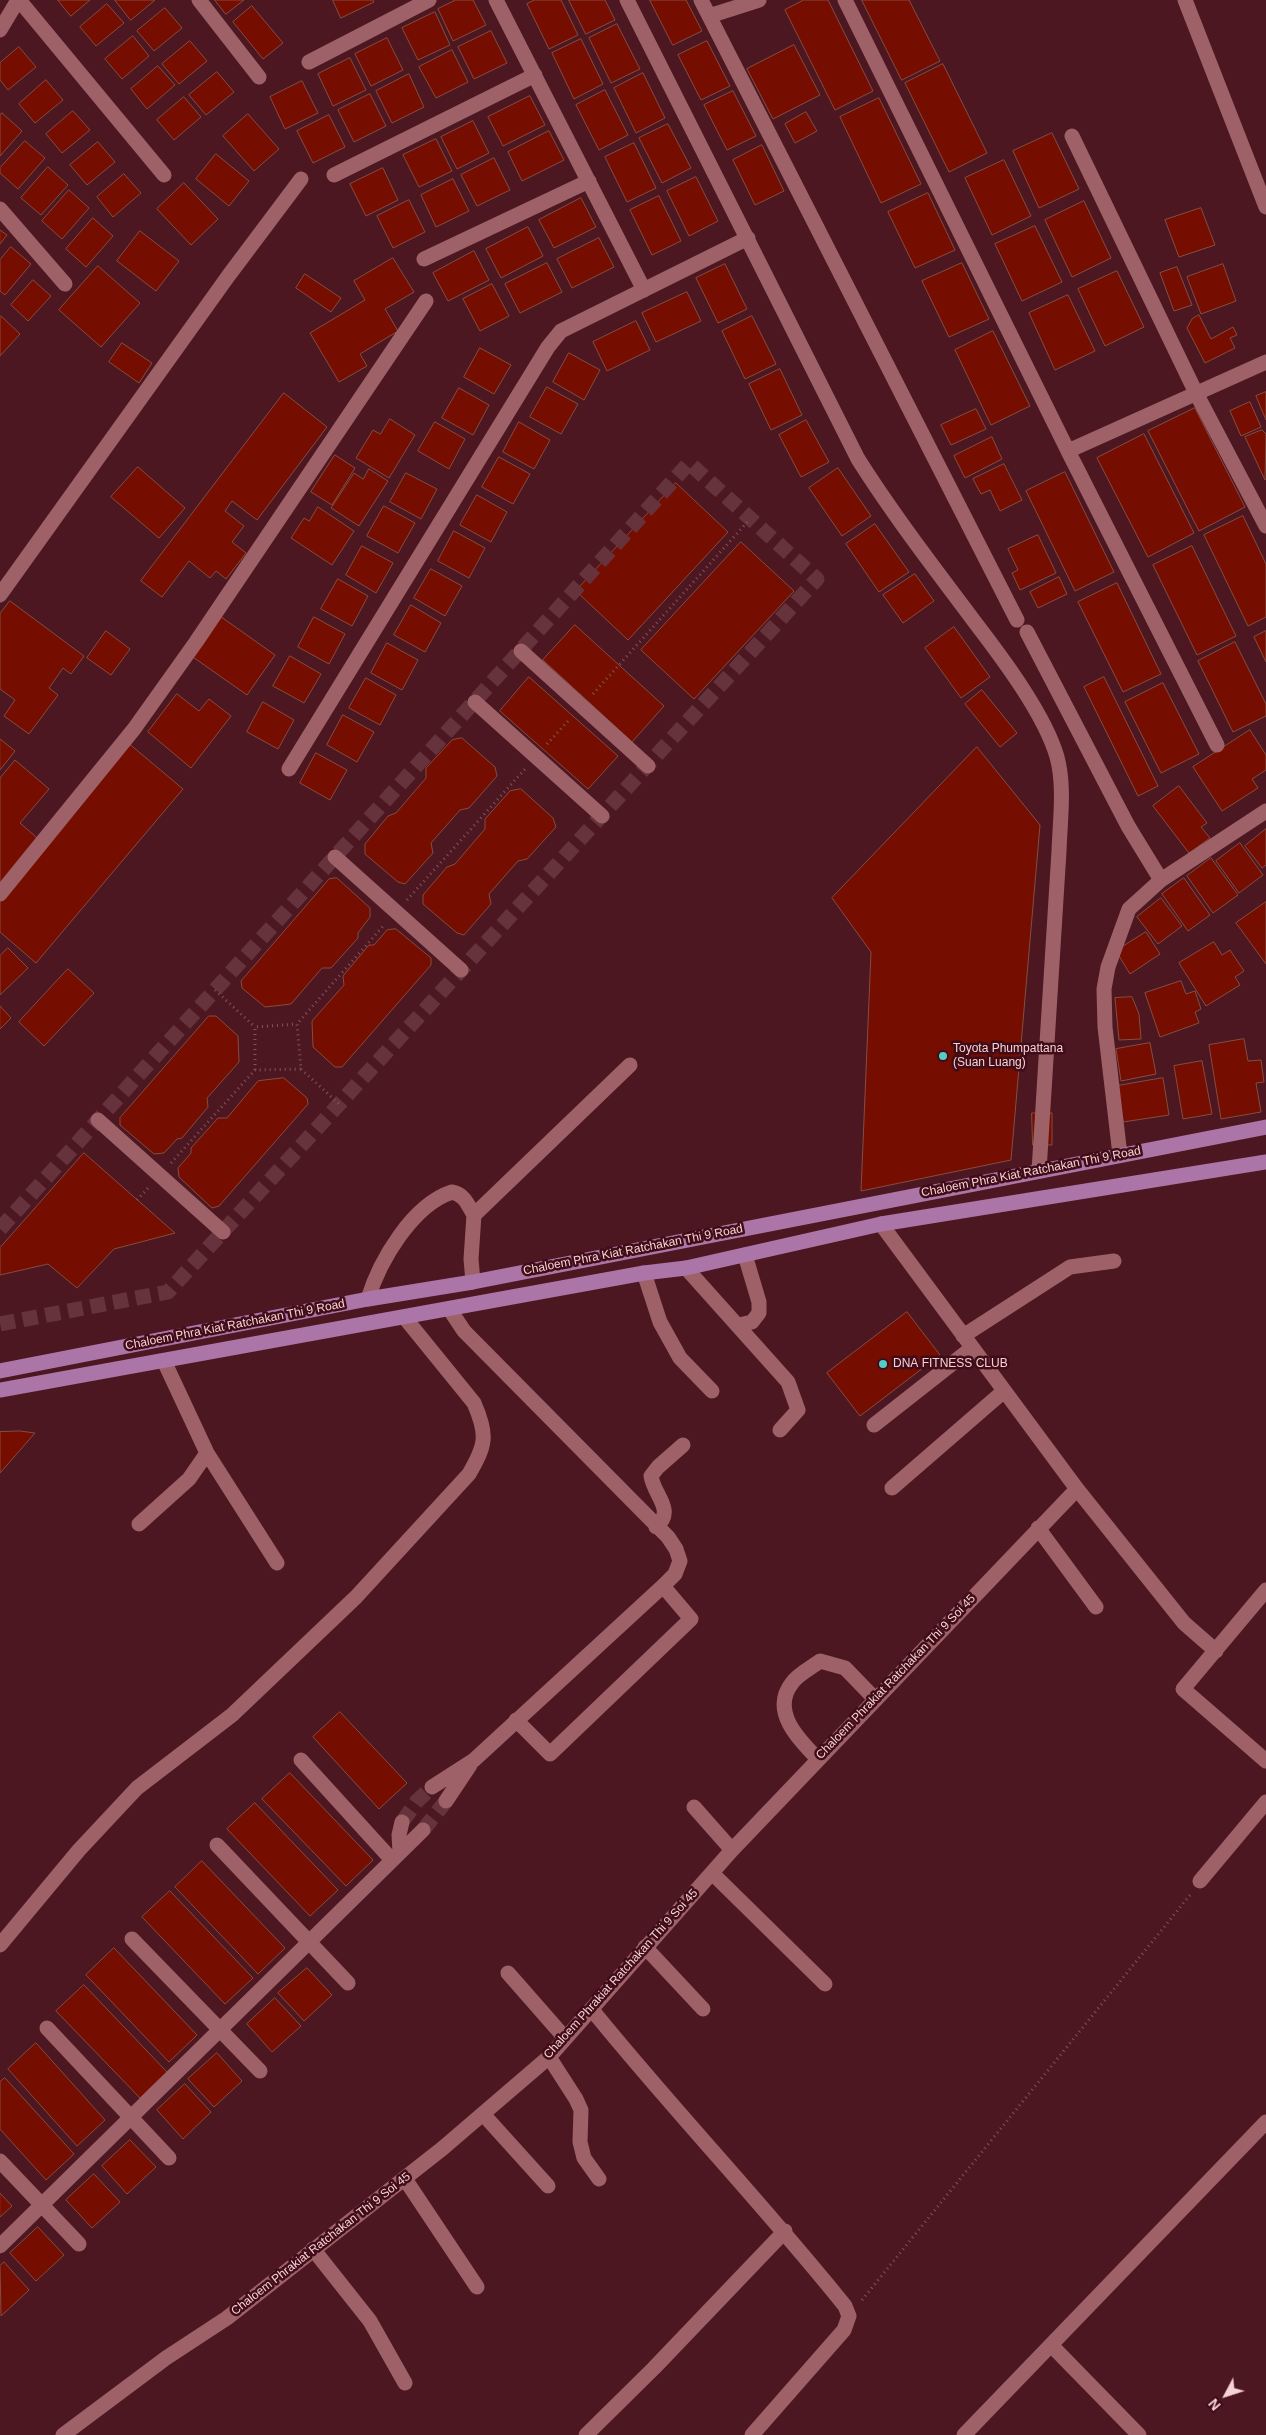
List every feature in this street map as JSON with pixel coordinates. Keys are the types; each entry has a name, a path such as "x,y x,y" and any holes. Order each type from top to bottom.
{"main road":[{"name":"Chaloem Phra Kiat Ratchakan Thi 9 Road","path":"0,1371 368,1299 473,1282 1266,1127"},
{"name":"Chaloem Phra Kiat Ratchakan Thi 9 Road","path":"0,1390 450,1310 644,1273 686,1268 881,1224 1266,1162"}],"street":[{"path":"0,30 18,0 164,175"},
{"path":"199,0 259,77"},
{"path":"309,62 428,0"},
{"path":"496,0 644,290"},
{"path":"627,0 858,459 882,496 1009,668 1044,727 1057,757 1061,799 1059,851 1039,1171"},
{"path":"701,0 1017,620"},
{"path":"710,16 758,0"},
{"path":"845,0 1068,451 1217,745"},
{"path":"1186,0 1266,207"},
{"path":"334,175 535,75"},
{"path":"1072,136 1196,393 1266,526"},
{"path":"0,595 229,275 301,179"},
{"path":"424,259 589,181"},
{"path":"0,209 65,284"},
{"path":"289,769 548,347 561,331 748,238"},
{"path":"0,894 140,721 202,633 426,302"},
{"path":"1068,451 1266,362"},
{"path":"1027,632 1128,826 1161,880"},
{"path":"521,651 648,766"},
{"path":"475,702 602,816"},
{"path":"1120,1155 1105,1027 1104,989 1108,967 1129,909 1161,880 1266,811"},
{"path":"335,857 461,970"},
{"path":"474,1215 630,1065"},
{"path":"98,1120 223,1232"},
{"path":"368,1299 375,1276 396,1240 421,1212 452,1192 458,1193 464,1199 474,1215 471,1259 473,1282"},
{"path":"881,1224 1077,1489 1184,1623 1216,1651"},
{"path":"739,1325 752,1322 759,1313 759,1302 745,1255"},
{"path":"874,1425 967,1342 1070,1267 1114,1261"},
{"path":"686,1268 788,1382 798,1410 780,1430"},
{"path":"644,1273 660,1322 676,1351 712,1391"},
{"path":"432,1786 474,1760 663,1586 675,1574 680,1562 676,1550 668,1537 464,1332 450,1310"},
{"path":"0,1944 80,1850 137,1788 239,1709 356,1597 469,1474 481,1453 484,1437 481,1419 474,1403 405,1318"},
{"path":"164,1361 207,1453 277,1563"},
{"path":"892,1488 1004,1391"},
{"path":"656,1527 664,1520 666,1513 653,1486 651,1476 658,1466 683,1445"},
{"path":"138,1524 189,1478 207,1453"},
{"name":"Chaloem Phrakiat Ratchakan Thi 9 Soi 45","path":"63,2435 158,2364 227,2318 405,2179 549,2057 592,2011 645,1947 732,1850 1077,1489"},
{"path":"1038,1528 1096,1607"},
{"path":"516,1720 550,1754 691,1619 663,1586"},
{"path":"1266,1590 1183,1689 1266,1761"},
{"path":"818,1759 794,1736 784,1712 785,1699 792,1683 820,1661 845,1668 875,1699"},
{"path":"301,1760 396,1856"},
{"path":"446,1801 474,1760"},
{"path":"1200,1882 1266,1802"},
{"path":"694,1807 732,1850"},
{"path":"396,1856 402,1822"},
{"path":"0,2246 423,1830"},
{"path":"217,1845 348,1983"},
{"path":"712,1873 824,1984"},
{"path":"132,1939 260,2071"},
{"path":"645,1947 703,2009"},
{"path":"508,1973 565,2038"},
{"path":"592,2011 651,2082 785,2231 845,2306 849,2316 844,2330 752,2435"},
{"path":"47,2028 132,2116 169,2158"},
{"path":"549,2057 581,2110 580,2142 584,2158 599,2179"},
{"path":"483,2114 548,2186"},
{"path":"964,2435 1266,2123"},
{"path":"0,2162 79,2244"},
{"path":"405,2179 477,2287"},
{"path":"586,2435 654,2368 785,2231"},
{"path":"313,2249 370,2321 405,2383"},
{"path":"1052,2346 1139,2435"}],"path":[{"path":"215,990 255,1027 297,1024 396,911 750,519"},
{"path":"297,1024 301,1069 339,1104"},
{"path":"137,1200 255,1070 255,1027"},
{"path":"255,1070 301,1069"},
{"path":"849,2316 1200,1882"}],"building":[{"path":"58,0 90,0 71,16"},
{"path":"115,0 155,0 131,20"},
{"path":"215,0 244,0 226,14"},
{"path":"333,0 373,0 374,2 341,18"},
{"path":"456,0 473,0 486,25 453,41 438,9"},
{"path":"535,0 561,0 578,35 549,49 527,4"},
{"path":"569,0 605,0 615,20 586,34"},
{"path":"650,0 686,0 702,31 673,45"},
{"path":"804,0 828,0 873,91 835,110 785,10"},
{"path":"862,0 909,0 940,61 902,80"},
{"path":"107,4 124,23 96,46 80,27"},
{"path":"252,6 283,43 263,59 233,22"},
{"path":"165,8 182,28 154,51 137,31"},
{"path":"435,12 450,45 418,60 402,28"},
{"path":"617,24 640,69 611,83 589,38"},
{"path":"491,31 507,63 474,79 458,47"},
{"path":"133,36 149,56 122,79 105,59"},
{"path":"387,38 403,70 371,86 355,54"},
{"path":"581,39 603,84 574,99 552,53"},
{"path":"190,41 207,61 179,84 162,64"},
{"path":"707,41 730,86 701,100 678,55"},
{"path":"794,45 820,95 773,119 747,69"},
{"path":"19,47 36,67 8,90 0,80 0,63"},
{"path":"452,50 468,82 436,98 419,67"},
{"path":"350,58 366,90 333,106 318,74"},
{"path":"943,64 987,153 949,172 905,83"},
{"path":"158,66 175,85 147,109 131,89"},
{"path":"217,72 234,92 206,115 189,95"},
{"path":"643,73 665,118 636,133 614,88"},
{"path":"409,74 424,107 392,123 376,91"},
{"path":"46,80 63,100 35,123 19,104"},
{"path":"302,81 318,113 285,129 270,97"},
{"path":"605,90 628,135 599,150 576,105"},
{"path":"733,91 756,136 727,150 704,105"},
{"path":"370,94 386,126 354,142 338,110"},
{"path":"530,96 545,125 503,146 488,117"},
{"path":"184,97 201,117 174,140 157,120"},
{"path":"879,98 921,184 881,203 840,117"},
{"path":"73,111 90,130 62,153 46,134"},
{"path":"806,112 817,131 795,143 785,124"},
{"path":"2,113 22,131 0,156 0,116"},
{"path":"248,114 279,149 254,171 223,136"},
{"path":"329,115 345,147 313,163 297,131"},
{"path":"473,121 489,153 457,169 441,137"},
{"path":"668,124 691,168 662,183 639,138"},
{"path":"549,131 564,160 522,181 508,152"},
{"path":"1052,133 1079,189 1039,208 1013,151"},
{"path":"436,139 452,171 419,187 403,155"},
{"path":"25,141 45,158 18,189 0,173 0,168"},
{"path":"98,142 115,162 87,185 70,165"},
{"path":"634,143 656,188 627,202 605,157"},
{"path":"762,145 784,191 755,205 733,160"},
{"path":"216,154 249,181 229,206 196,179"},
{"path":"494,158 510,190 477,206 461,175"},
{"path":"1004,160 1031,216 992,235 965,178"},
{"path":"48,167 68,185 41,215 21,198"},
{"path":"383,168 398,200 366,216 350,184"},
{"path":"124,174 141,193 113,217 97,197"},
{"path":"696,177 718,221 689,236 667,191"},
{"path":"453,179 469,211 436,227 421,195"},
{"path":"184,183 218,219 191,245 157,209"},
{"path":"69,190 89,208 62,239 42,221"},
{"path":"928,193 955,250 915,268 888,212"},
{"path":"659,196 681,241 652,255 630,210"},
{"path":"581,198 596,227 554,248 539,220"},
{"path":"409,200 425,232 393,248 377,216"},
{"path":"1084,201 1111,258 1072,277 1045,220"},
{"path":"1201,208 1215,245 1179,257 1165,220"},
{"path":"93,218 113,236 86,267 66,249"},
{"path":"1035,226 1062,282 1022,301 995,244"},
{"path":"528,227 543,256 501,278 486,249"},
{"path":"0,230 7,235 0,244"},
{"path":"140,231 179,261 156,291 117,261"},
{"path":"599,238 614,267 572,288 557,259"},
{"path":"11,247 31,264 5,295 0,291 0,260"},
{"path":"474,251 489,280 448,301 433,273"},
{"path":"393,258 414,292 385,309 398,331 360,354 367,366 339,382 310,333 365,300 354,281"},
{"path":"547,263 562,292 520,313 505,284"},
{"path":"962,263 989,319 949,337 922,281"},
{"path":"725,264 747,309 718,323 696,278"},
{"path":"1223,264 1236,301 1201,314 1187,277"},
{"path":"98,266 140,303 101,347 59,310"},
{"path":"1177,267 1192,305 1174,311 1160,273"},
{"path":"1117,271 1144,327 1105,346 1078,289"},
{"path":"305,274 341,298 331,312 296,288"},
{"path":"33,280 51,296 28,321 11,305"},
{"path":"492,284 509,316 480,331 463,299"},
{"path":"687,292 701,321 656,342 642,313"},
{"path":"1068,295 1095,351 1055,370 1029,313"},
{"path":"1199,315 1211,339 1233,327 1237,335 1230,338 1235,348 1205,363 1187,328 1192,319"},
{"path":"752,316 776,364 745,379 722,331"},
{"path":"0,317 20,334 0,356"},
{"path":"636,321 650,350 607,371 593,342"},
{"path":"993,331 1030,406 991,425 955,350"},
{"path":"122,343 152,363 139,383 109,362"},
{"path":"480,348 511,365 494,394 464,377"},
{"path":"569,353 600,370 584,400 553,382"},
{"path":"780,369 802,415 771,430 749,384"},
{"path":"547,387 578,404 561,434 530,417"},
{"path":"459,388 489,405 473,435 442,418"},
{"path":"1266,392 1266,420 1256,396"},
{"path":"284,393 327,427 257,520 232,501 225,511 244,526 232,542 246,553 226,579 216,571 210,578 189,561 162,597 141,581"},
{"path":"1250,402 1261,427 1241,436 1230,411"},
{"path":"1195,408 1245,507 1199,531 1148,431"},
{"path":"976,409 986,429 951,445 941,425"},
{"path":"390,419 415,435 389,478 356,458 373,430 380,434"},
{"path":"806,420 829,462 801,477 779,435"},
{"path":"435,422 465,439 449,469 418,451"},
{"path":"519,422 550,440 534,469 503,452"},
{"path":"1262,430 1266,434 1265,480 1245,437"},
{"path":"1144,434 1194,533 1148,557 1097,458"},
{"path":"992,437 1002,459 965,478 954,456"},
{"path":"335,455 355,468 332,505 311,492"},
{"path":"499,457 530,474 513,504 482,487"},
{"path":"1004,464 1022,500 1000,511 990,490 981,494 973,479"},
{"path":"138,467 185,508 159,538 111,497"},
{"path":"838,468 871,516 842,536 809,488"},
{"path":"369,469 388,481 359,526 331,508 354,473 363,479"},
{"path":"1065,472 1114,572 1075,591 1026,491"},
{"path":"406,473 437,489 421,519 390,502"},
{"path":"676,483 728,532 628,640 576,591"},
{"path":"477,495 507,512 491,542 460,525"},
{"path":"384,506 415,523 398,553 367,536"},
{"path":"318,507 354,531 332,565 291,538 304,518 309,521"},
{"path":"1243,516 1266,564 1266,617 1248,626 1204,535"},
{"path":"875,524 909,572 879,592 846,544"},
{"path":"454,531 485,548 469,578 438,561"},
{"path":"1038,535 1056,573 1020,590 1012,573 1018,570 1008,549"},
{"path":"741,542 794,591 694,699 641,650"},
{"path":"362,546 393,563 376,593 346,575"},
{"path":"1192,546 1236,636 1197,655 1153,565"},
{"path":"431,569 462,586 445,616 414,598"},
{"path":"915,574 934,601 903,623 883,595"},
{"path":"1059,577 1067,594 1038,608 1030,592"},
{"path":"338,579 368,596 352,626 321,609"},
{"path":"1117,583 1161,674 1123,692 1078,602"},
{"path":"10,601 84,656 71,674 63,668 49,688 58,695 29,734 4,716 15,700 0,689 0,614"},
{"path":"411,605 441,623 425,652 394,635"},
{"path":"217,614 275,655 247,695 190,655"},
{"path":"314,617 345,634 329,664 298,647"},
{"path":"575,625 664,706 632,742 543,660"},
{"path":"954,627 990,677 961,698 925,648"},
{"path":"106,631 130,649 111,675 87,658"},
{"path":"1266,631 1266,662 1254,637"},
{"path":"1235,642 1266,704 1266,716 1233,732 1198,661"},
{"path":"387,643 418,660 402,690 371,673"},
{"path":"290,656 321,674 304,703 273,686"},
{"path":"529,677 618,756 588,789 500,711"},
{"path":"1104,677 1158,786 1138,796 1084,687"},
{"path":"366,678 396,695 380,725 349,708"},
{"path":"1163,683 1199,754 1161,773 1125,702"},
{"path":"982,690 1017,733 1000,747 965,704"},
{"path":"177,694 199,711 209,699 231,716 191,768 148,732"},
{"path":"263,702 294,720 278,749 247,732"},
{"path":"343,715 374,732 357,762 327,745"},
{"path":"1250,730 1266,755 1266,770 1252,779 1258,788 1222,811 1193,767"},
{"path":"462,738 495,767 497,776 469,808 460,810 431,843 433,853 405,884 398,882 365,854 365,844 388,816 396,813 426,778 426,768 452,740"},
{"path":"0,739 15,751 0,770"},
{"path":"127,742 183,789 36,963 0,932 0,778 15,760 49,789 20,823 43,843"},
{"name":"Toyota Phumpattana (Suan Luang)","path":"977,747 1040,825 1011,1160 861,1191 871,952 832,898"},
{"path":"316,753 347,770 330,800 300,783"},
{"path":"1179,786 1207,823 1201,827 1210,838 1189,853 1153,806"},
{"path":"521,789 553,818 556,827 527,859 518,861 489,894 491,904 464,935 457,933 423,904 423,895 447,867 455,864 485,829 485,819 510,791"},
{"path":"1266,829 1266,865 1262,868 1245,846"},
{"path":"1240,843 1263,875 1239,893 1216,861"},
{"path":"1211,858 1238,895 1213,913 1187,876"},
{"path":"337,878 370,908 370,917 358,933 358,938 331,968 322,968 291,1004 265,1007 242,988 241,981 329,879"},
{"path":"1184,878 1210,915 1188,931 1162,894"},
{"path":"1161,898 1182,926 1158,944 1137,917"},
{"path":"1266,902 1266,964 1236,923"},
{"path":"396,929 431,958 431,965 342,1067 335,1067 313,1047 312,1021 344,985 343,976 369,945 374,945 387,930"},
{"path":"1146,932 1160,954 1130,974 1116,951"},
{"path":"1214,942 1222,955 1230,950 1244,971 1235,977 1240,985 1206,1006 1179,963"},
{"path":"8,948 28,968 0,995 0,956"},
{"path":"68,969 94,993 44,1046 19,1022"},
{"path":"1181,981 1186,994 1195,991 1201,1009 1195,1012 1199,1023 1160,1037 1145,993"},
{"path":"1132,997 1139,1014 1141,1039 1119,1040 1115,998"},
{"path":"0,1006 11,1018 0,1029"},
{"path":"209,1016 216,1016 238,1036 239,1062 207,1098 208,1107 182,1138 177,1139 164,1153 154,1154 120,1125 120,1118"},
{"path":"1244,1039 1248,1061 1261,1060 1264,1082 1256,1083 1261,1112 1221,1119 1209,1045"},
{"path":"1150,1043 1156,1074 1121,1081 1116,1049"},
{"path":"1202,1061 1212,1114 1183,1119 1174,1066"},
{"path":"284,1078 307,1098 308,1104 219,1206 212,1208 179,1177 178,1168 191,1153 191,1148 218,1118 227,1118 258,1081"},
{"path":"1163,1078 1169,1115 1123,1122 1117,1086"},
{"path":"1032,1113 1052,1113 1052,1145 1033,1145"},
{"path":"84,1153 175,1233 114,1249 77,1288 48,1264 0,1275 0,1248"},
{"name":"DNA FITNESS CLUB","path":"907,1312 940,1355 860,1416 827,1373"},
{"path":"20,1431 35,1433 0,1473 0,1432"},
{"path":"340,1712 407,1783 379,1809 313,1737"},
{"path":"290,1773 373,1860 346,1886 262,1799"},
{"path":"255,1803 338,1890 310,1916 227,1829"},
{"path":"202,1861 285,1948 258,1974 175,1887"},
{"path":"170,1891 253,1978 225,2004 142,1917"},
{"path":"114,1948 197,2035 169,2062 86,1975"},
{"path":"307,1968 332,1995 304,2021 278,1993"},
{"path":"84,1985 167,2072 140,2098 56,2011"},
{"path":"275,1998 301,2026 272,2052 247,2024"},
{"path":"36,2043 105,2120 77,2146 8,2069"},
{"path":"217,2053 242,2081 214,2107 188,2079"},
{"path":"5,2078 74,2154 46,2180 0,2129 0,2082"},
{"path":"185,2084 211,2112 183,2139 157,2110"},
{"path":"130,2140 156,2167 127,2194 102,2166"},
{"path":"94,2174 120,2202 92,2228 66,2200"},
{"path":"0,2193 12,2206 0,2217"},
{"path":"38,2227 64,2255 36,2281 10,2253"},
{"path":"4,2262 29,2290 1,2316 0,2266"}],"tunnel":[{"path":"0,1229 689,463 817,579 168,1292 0,1324"},
{"path":"402,1822 417,1801 432,1787"},
{"path":"423,1830 446,1801"}],"place":[{"name":"Toyota Phumpattana (Suan Luang)","path":"943,1056"},
{"name":"DNA FITNESS CLUB","path":"883,1364"}]}
